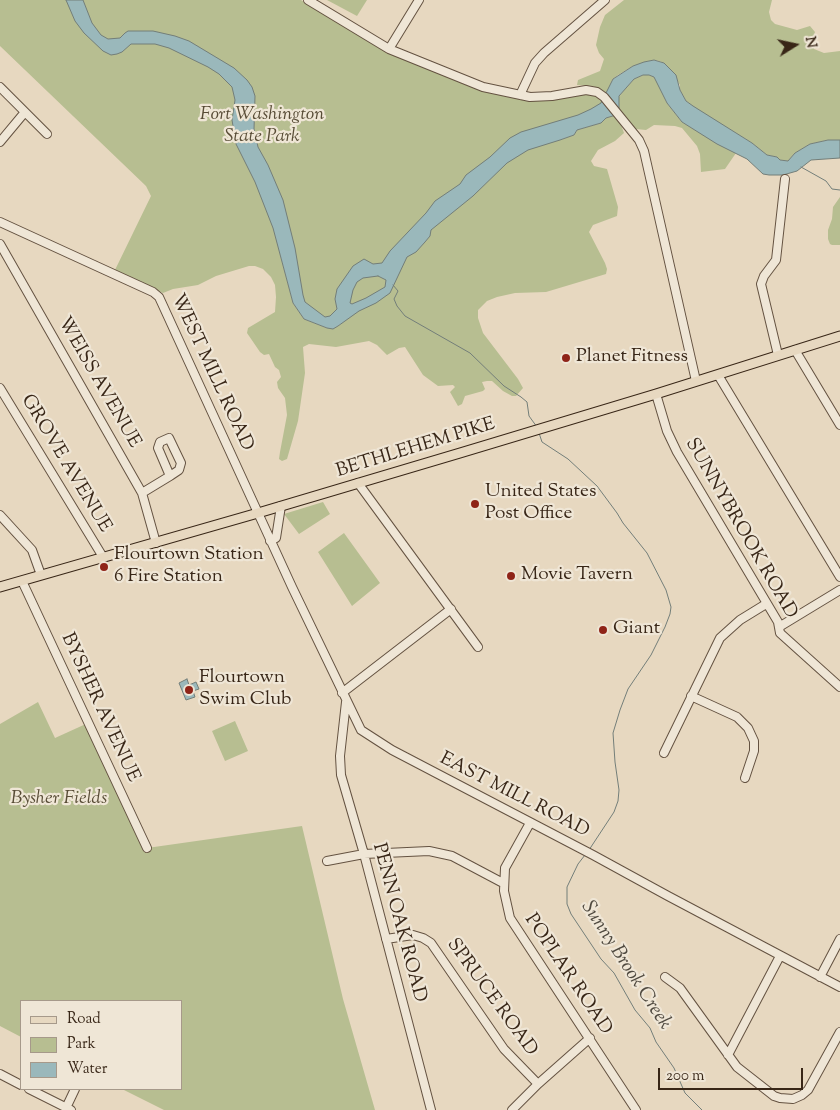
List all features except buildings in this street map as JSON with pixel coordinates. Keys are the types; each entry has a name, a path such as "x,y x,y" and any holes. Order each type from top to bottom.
{"main road":[{"name":"BETHLEHEM PIKE","path":"0,587 358,484 840,336"}],"street":[{"path":"308,0 389,49 483,87 530,97 552,96 586,90 597,92 604,97 639,140 644,151 696,381"},
{"path":"389,49 419,0"},
{"path":"520,95 535,63 605,0"},
{"path":"0,87 47,134"},
{"path":"0,142 25,112"},
{"path":"778,355 761,284 764,276 776,260 785,179"},
{"name":"WEST MILL ROAD","path":"0,222 157,294 270,540"},
{"name":"WEISS AVENUE","path":"0,244 142,493 156,543"},
{"path":"795,350 840,425"},
{"path":"718,375 840,577"},
{"name":"GROVE AVENUE","path":"0,388 102,557"},
{"name":"SUNNYBROOK ROAD","path":"656,394 667,431 677,452 778,622 780,633 840,687"},
{"path":"142,493 170,476"},
{"path":"358,484 478,647"},
{"path":"270,540 276,538 281,506"},
{"path":"0,515 32,550 41,575"},
{"name":"EAST MILL ROAD","path":"270,540 357,725 370,737 840,988"},
{"name":"BYSHER AVENUE","path":"22,581 147,848"},
{"path":"779,627 840,590"},
{"path":"664,753 714,650 724,634 740,620 766,604"},
{"path":"342,693 451,609"},
{"path":"691,696 737,717 748,728 754,741 754,751 745,778"},
{"name":"PENN OAK ROAD","path":"346,702 341,744 341,775 364,854 431,1110"},
{"path":"341,744 346,732 357,725"},
{"name":"POPLAR ROAD","path":"530,823 505,868 503,882 507,909 513,924 636,1110"},
{"path":"327,861 364,854 411,851 437,853 452,856 503,882"},
{"name":"SPRUCE ROAD","path":"386,939 413,935 431,943 504,1049 538,1084"},
{"path":"820,977 840,939"},
{"path":"728,1055 780,956"},
{"path":"665,977 680,988 728,1055 745,1074 774,1096 786,1099 802,1095 813,1084 840,1032"},
{"path":"512,1110 590,1038"},
{"path":"0,1074 20,1084"},
{"path":"31,1090 68,1109 75,1090"}],"green space":[{"name":"Fort Washington State Park","path":"0,0 301,0 377,47 489,92 532,101 596,92 607,106 560,140 574,135 577,130 601,123 606,118 616,115 619,112 619,97 623,91 634,79 643,75 649,75 658,82 667,103 682,122 736,153 725,169 701,172 700,154 697,146 682,128 654,125 646,130 636,129 629,124 620,122 624,133 615,141 598,150 591,161 594,166 607,169 618,207 617,216 593,225 589,232 605,263 606,274 546,292 515,293 497,297 487,301 478,310 478,318 483,333 523,388 516,396 503,391 492,381 487,381 482,382 485,389 483,391 465,396 462,404 458,406 450,392 455,387 453,385 438,386 423,375 405,347 399,348 387,355 377,345 369,341 336,347 309,344 303,347 305,373 298,421 287,459 282,461 279,459 287,415 285,398 278,388 277,382 281,377 269,354 264,355 260,352 247,333 248,328 275,312 275,285 271,277 263,269 249,266 216,276 198,285 173,289 163,293 115,270 151,196 146,186 0,46","holes":["280,253 304,313 330,322 344,321 338,326 327,328 304,319 293,303"]},
{"path":"327,0 367,0 357,16"},
{"path":"624,0 772,0 769,12 771,20 775,24 797,30 810,26 815,32 812,40 814,49 824,53 840,51 840,140 828,140 810,144 795,153 788,161 767,155 752,143 698,111 686,101 680,90 680,85 664,63 659,61 654,60 633,66 618,75 613,79 607,93 593,86 577,85 578,80 600,71 604,59 596,45 600,27 605,15"},
{"path":"840,197 840,245 832,245 828,239 828,230 832,219 833,207"},
{"path":"323,502 330,514 299,534 284,514"},
{"path":"344,533 380,583 352,606 318,552"},
{"name":"Bysher Fields","path":"38,702 55,738 88,723 147,848 302,826 343,999 375,1110 164,1110 124,1090 182,1090 182,1000 20,1000 20,1036 0,1026 0,724"},
{"path":"235,721 248,751 225,761 212,731"}],"water":[{"path":"66,0 83,0 92,23 101,35 108,39 120,38 128,31 153,31 175,36 189,41 234,68 247,80 255,96 254,129 258,147 283,200 295,248 305,302 325,317 330,316 337,309 335,299 337,289 353,266 364,259 373,264 382,263 390,251 435,201 460,184 466,175 490,157 510,138 521,132 578,115 591,109 601,103 613,79 633,66 644,62 654,60 664,63 676,75 680,90 686,101 752,143 767,155 788,161 795,153 810,144 828,140 840,140 840,158 811,160 797,171 783,175 763,174 747,159 717,144 682,122 667,103 654,77 643,75 634,79 619,96 619,113 616,115 606,118 601,123 577,130 574,135 528,150 507,163 473,196 431,230 430,236 425,242 416,252 407,257 390,293 333,329 327,328 304,319 293,303 273,228 255,182 236,144 232,120 235,100 232,87 219,74 208,67 169,48 155,44 131,44 122,52 111,55 103,51 84,33 75,21","holes":["378,276 386,280 385,287 366,298 352,304 350,303 357,282 363,278"]},
{"name":"Flourtown Swim Club","path":"187,679 189,685 196,682 199,689 193,691 195,697 186,700 179,683"}],"waterway":[{"path":"801,167 826,181 832,189 840,190"},
{"name":"Sunny Brook Creek","path":"393,285 398,291 394,299 405,316 470,353 504,386 527,402 529,416 537,427"},
{"name":"Sunny Brook Creek","path":"539,433 542,442 568,459 597,486 647,553 666,590 671,607 665,627 651,655 628,689 620,710 613,733 619,790 618,801 614,812 589,850"},
{"name":"Sunny Brook Creek","path":"585,855 578,864 567,887 567,904 571,914 601,959 614,973 635,1010 650,1028 656,1042 674,1068 685,1093 702,1110"}],"place":[{"name":"Planet Fitness","path":"566,358"},
{"name":"United States Post Office","path":"475,504"},
{"name":"Flourtown Station 6 Fire Station","path":"104,567"},
{"name":"Movie Tavern","path":"511,576"},
{"name":"Giant","path":"603,630"},
{"name":"Flourtown Swim Club","path":"189,690"}]}
